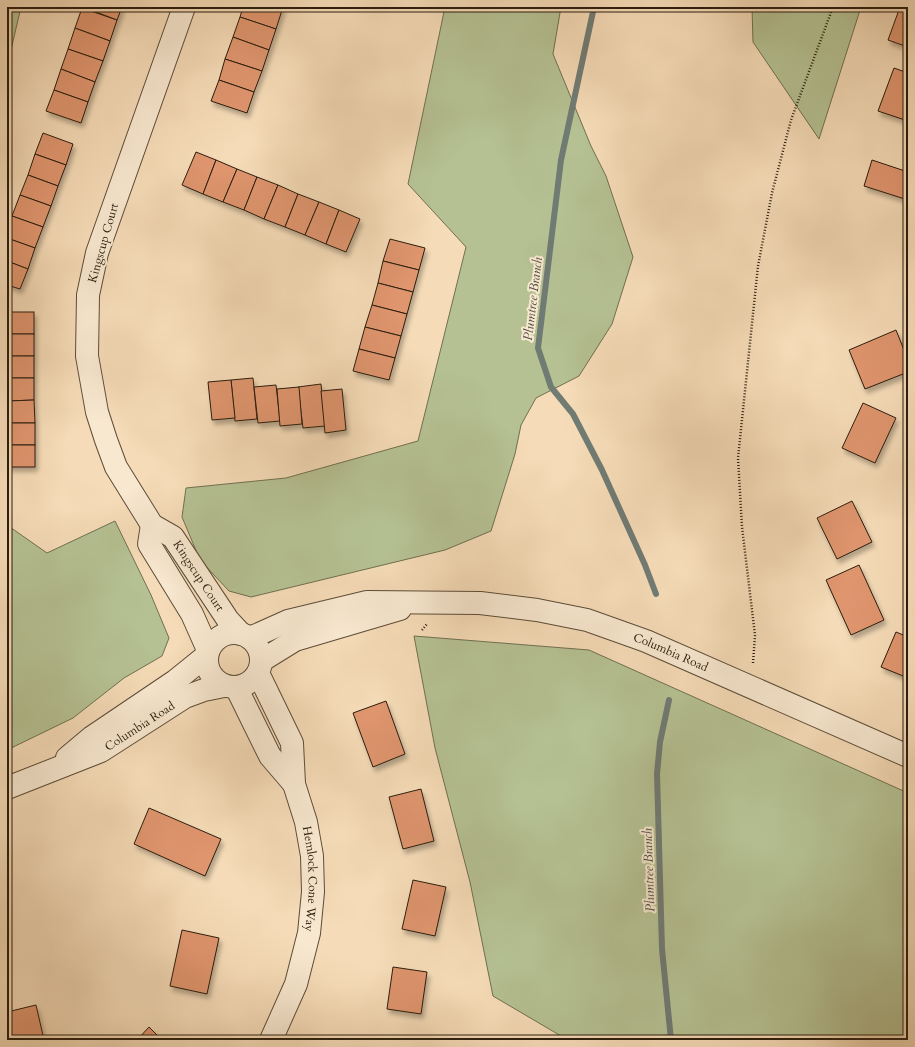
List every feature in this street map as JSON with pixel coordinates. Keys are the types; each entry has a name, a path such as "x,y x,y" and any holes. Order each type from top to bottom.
{"street":[{"name":"Kingscup Court","path":"184,7 97,253 88,295 87,356 97,412 116,467 152,525 173,537 228,620 246,636"},
{"name":"Kingscup Court","path":"152,525 149,544 192,614 207,653"},
{"name":"Columbia Road","path":"246,636 288,621 367,602 419,604 480,603 537,610 586,620 646,642 908,756"},
{"name":"Columbia Road","path":"260,667 295,640 419,604"},
{"path":"225,634 246,636 256,644 260,667 245,685 230,687 216,682 210,674 207,666 207,653 212,643 225,634"},
{"name":"Columbia Road","path":"56,768 92,737 176,681 207,653"},
{"name":"Hemlock Cone Way","path":"260,667 292,743 294,784 306,822 312,856 313,892 309,933 296,984 271,1040"},
{"name":"Columbia Road","path":"7,788 101,751 185,697 204,690 230,687"},
{"name":"Hemlock Cone Way","path":"230,687 270,756 294,784"}],"path":[{"path":"751,687 755,635 742,527 738,458 758,266 772,193 791,120 832,7"}],"green space":[{"path":"7,7 21,7 7,67"},
{"path":"445,7 561,7 553,54 591,146 606,176 633,257 612,324 579,376 536,398 521,425 515,454 491,531 445,550 251,597 229,591 200,560 182,517 186,488 286,478 418,441 466,247 408,184"},
{"path":"752,7 861,7 819,139 753,42"},
{"path":"115,521 151,595 169,638 162,656 124,678 73,718 7,750 7,525 47,553"},
{"path":"414,636 589,650 908,793 908,1040 562,1040 561,1036 493,996 470,882 435,748"}],"building":[{"path":"83,7 122,7 117,20"},
{"path":"243,7 283,7 276,29 240,17"},
{"path":"900,7 908,7 908,47 888,40"},
{"path":"82,8 117,20 110,41 75,28"},
{"path":"240,17 276,29 269,50 233,37"},
{"path":"75,28 110,41 103,61 68,49"},
{"path":"233,37 269,50 262,71 225,59"},
{"path":"68,49 103,61 95,82 61,69"},
{"path":"225,59 262,71 254,92 219,80"},
{"path":"894,68 908,73 908,121 878,111"},
{"path":"61,69 95,82 88,102 54,90"},
{"path":"219,80 254,92 247,113 211,101"},
{"path":"54,90 88,102 81,123 46,111"},
{"path":"43,133 73,144 66,165 35,154"},
{"path":"196,152 216,160 203,194 182,185"},
{"path":"35,154 66,165 58,186 28,175"},
{"path":"216,160 237,169 223,202 203,194"},
{"path":"872,160 908,172 908,200 864,186"},
{"path":"237,169 257,177 244,210 223,202"},
{"path":"28,175 58,186 51,206 20,195"},
{"path":"257,177 278,185 264,219 244,210"},
{"path":"278,185 298,194 285,227 264,219"},
{"path":"298,194 319,202 305,235 285,227"},
{"path":"20,195 51,206 43,227 12,216"},
{"path":"319,202 339,210 326,244 305,235"},
{"path":"339,210 360,219 346,252 326,244"},
{"path":"12,216 43,227 35,248 7,238 7,231"},
{"path":"7,238 35,248 28,269 7,261"},
{"path":"390,239 425,248 419,270 383,261"},
{"path":"7,261 28,269 20,289 7,285"},
{"path":"383,261 419,270 413,292 378,283"},
{"path":"378,283 413,292 407,314 372,305"},
{"path":"372,305 407,314 401,336 365,327"},
{"path":"7,312 34,312 34,334 7,334"},
{"path":"365,327 401,336 395,358 359,349"},
{"path":"896,330 908,360 908,372 865,389 849,350"},
{"path":"7,334 34,334 34,356 7,356"},
{"path":"359,349 395,358 389,380 353,371"},
{"path":"7,356 34,356 34,378 7,378"},
{"path":"7,378 34,378 34,400 7,401"},
{"path":"253,378 257,419 235,421 231,380"},
{"path":"231,380 235,418 212,420 208,382"},
{"path":"321,384 325,426 303,428 298,387"},
{"path":"276,385 280,421 258,423 254,387"},
{"path":"299,387 302,424 280,426 277,389"},
{"path":"342,389 346,430 325,433 321,391"},
{"path":"34,400 35,423 7,423 7,401"},
{"path":"863,403 896,418 875,463 842,448"},
{"path":"7,423 35,423 35,445 7,445"},
{"path":"7,445 35,445 35,467 7,467"},
{"path":"852,501 872,542 837,559 817,518"},
{"path":"859,565 884,620 851,635 826,580"},
{"path":"896,632 908,637 908,678 881,667"},
{"path":"386,701 405,754 373,767 353,713"},
{"path":"421,789 434,841 403,849 389,797"},
{"path":"149,808 221,839 205,876 134,844"},
{"path":"413,880 446,887 435,936 402,929"},
{"path":"182,930 219,938 207,994 170,986"},
{"path":"393,967 427,972 421,1014 387,1009"},
{"path":"36,1005 44,1040 7,1040 7,1012"},
{"path":"149,1027 162,1040 137,1040"}],"waterway":[{"name":"Plumtree Branch","path":"594,7 561,160 538,348 551,387 573,414 602,470 645,565 656,594"},
{"name":"Plumtree Branch","path":"669,700 660,742 657,774 662,949 671,1040"}]}
